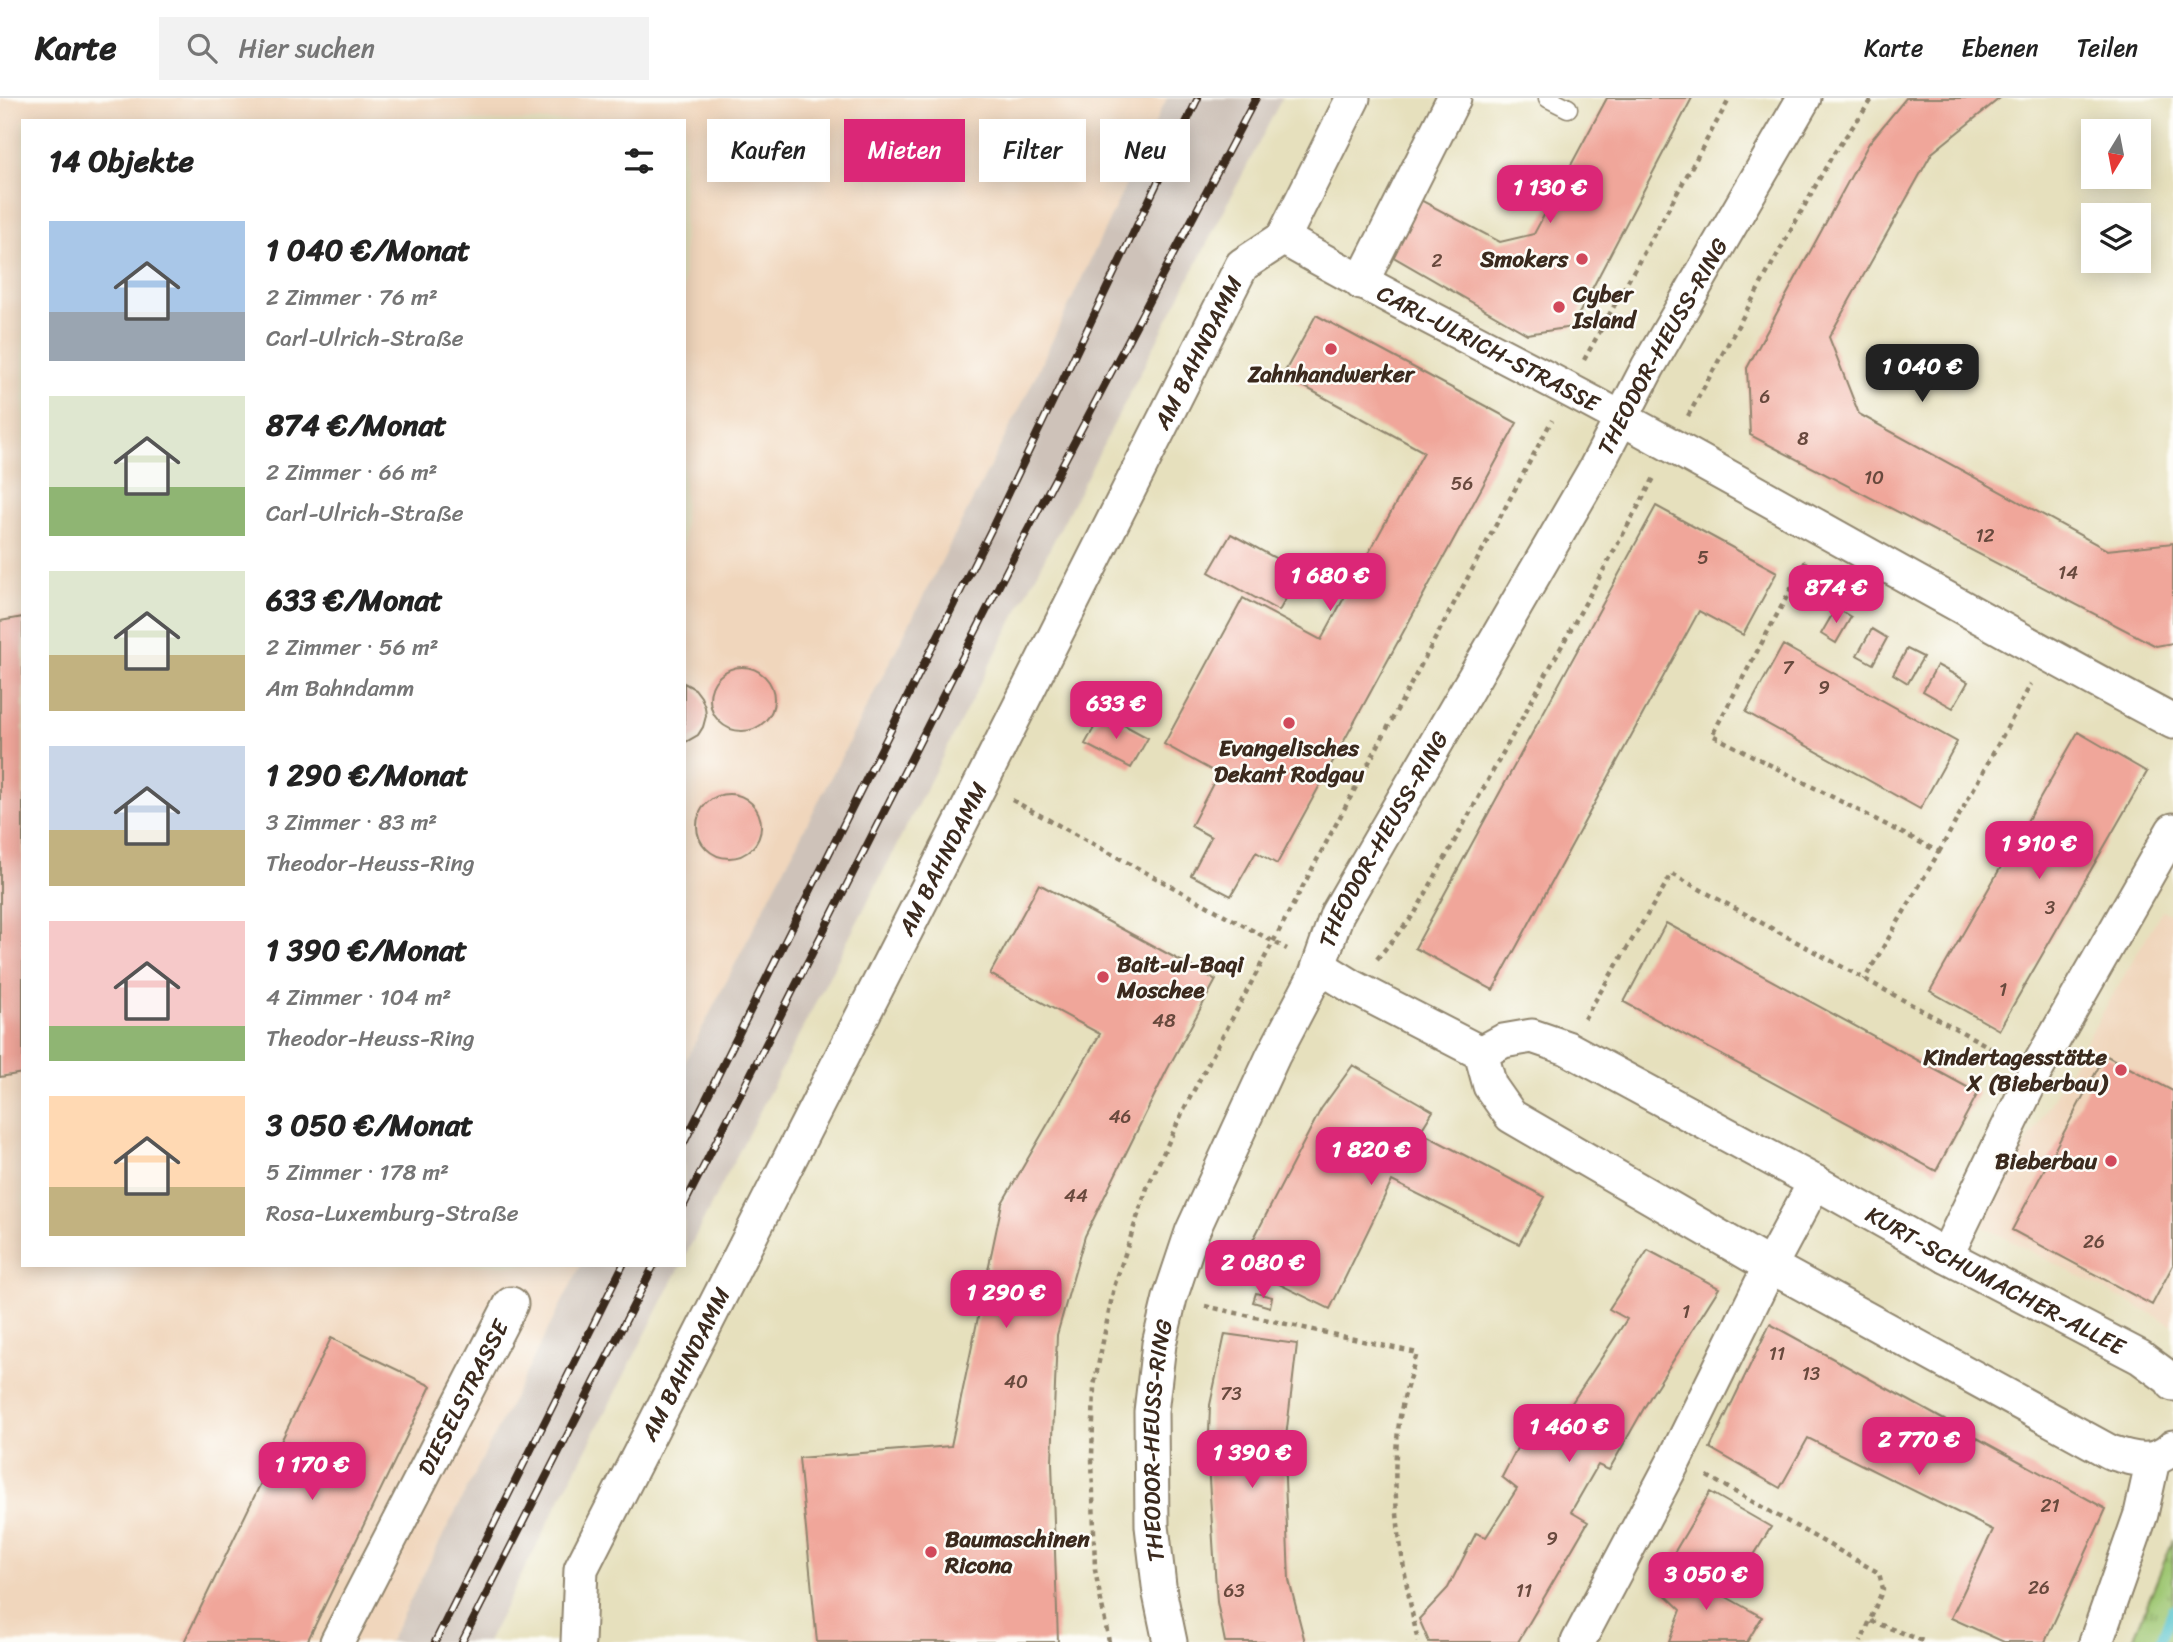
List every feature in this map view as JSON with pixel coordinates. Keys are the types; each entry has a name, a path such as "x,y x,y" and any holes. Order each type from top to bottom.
{"street":[{"path":"1283,238 1353,98"},
{"path":"1361,283 1454,98"},
{"name":"THEODOR-HEUSS-RING","path":"1170,1642 1160,1594 1152,1526 1151,1412 1159,1344 1170,1298 1197,1221 1273,1056 1319,966 1337,914 1587,483 1647,367 1804,98"},
{"name":"CARL-ULRICH-STRASSE","path":"1283,238 1361,283 1621,418 2173,722"},
{"name":"AM BAHNDAMM","path":"578,1642 581,1569 982,783 1242,265 1283,238"},
{"path":"1945,1256 2035,1072 2173,830"},
{"path":"1319,966 1353,987 1480,1054 1490,1086 1511,1116 1770,1266 2110,1452 2133,1459 2163,1453"},
{"name":"KURT-SCHUMACHER-ALLEE","path":"1480,1054 1503,1041 1532,1036 1567,1048 1815,1182 1945,1256 2140,1357 2173,1384"},
{"path":"1578,1642 1675,1459 1770,1266 1815,1182"},
{"name":"DIESELSTRASSE","path":"337,1642 511,1304"},
{"path":"2096,1642 2163,1453"}],"lane":[{"path":"1548,98 1568,108"}],"path":[{"path":"1353,987 1415,913 1832,156 1873,98"},
{"path":"1823,529 1712,735 1939,852"},
{"path":"1864,980 1939,852 2047,655"},
{"path":"982,783 1319,966"},
{"path":"1567,1048 1672,874 2035,1072"},
{"path":"1170,1298 1417,1353 1402,1406 1395,1471 1396,1518 1418,1642"},
{"path":"1675,1459 1880,1573 1883,1589 1860,1642"},
{"path":"1871,1621 1926,1642"}],"shaded area":[{"path":"0,98 1167,98 1157,119 1100,119 1100,182 1127,182 1025,398 686,1060 686,119 21,119 21,1267 580,1267 389,1642 0,1642"},
{"path":"1167,98 1282,98 686,1254 686,1060 1025,398 1127,182 1190,182 1190,119 1157,119"},
{"name":"Kindertagesstätte X (Bieberbau)","path":"2162,910 2173,915 2173,1325 1980,1225"},
{"path":"580,1267 680,1267 487,1642 389,1642"}],"green space":[{"path":"2173,1540 2173,1642 2132,1642"}],"building":[{"path":"1607,98 1692,98 1572,327 1527,334 1385,252 1415,197 1500,242 1534,234"},
{"path":"1906,98 2000,98 1932,153 1829,337 1859,414 2107,550 2173,543 2173,643 2156,646 1750,435 1747,368 1869,143"},
{"path":"1316,315 1517,423 1277,864 1256,852 1231,896 1191,875 1211,837 1191,826 1218,774 1164,744 1243,598 1321,640 1424,452 1283,375"},
{"path":"1656,506 1777,572 1743,635 1699,611 1493,990 1415,948"},
{"path":"1231,534 1301,572 1279,611 1209,572"},
{"path":"1836,608 1851,617 1836,643 1821,634"},
{"path":"21,617 21,1073 0,1077 0,621"},
{"path":"1872,629 1887,638 1873,664 1857,655"},
{"path":"1783,645 1957,742 1920,809 1746,712"},
{"path":"1907,649 1923,657 1908,683 1893,674"},
{"path":"1937,665 1968,682 1953,708 1923,691"},
{"path":"742,667 760,673 768,681 774,699 768,717 760,725 742,731 724,725 716,717 710,699 716,681 724,673"},
{"path":"686,684 695,689 705,707 706,716 698,735 686,742"},
{"path":"1102,713 1148,738 1131,768 1085,744"},
{"path":"2078,732 2147,772 1999,1030 1930,991"},
{"path":"723,794 735,794 752,803 759,814 759,838 752,849 735,858 723,858 711,853 702,844 697,832 697,820 702,808 711,799"},
{"path":"1039,884 1216,980 1167,1070 1085,1236 1057,1335 1052,1462 1058,1642 817,1642 799,1458 951,1446 1002,1203 1100,1034 990,974"},
{"path":"1666,923 1978,1093 1936,1171 1624,1002"},
{"name":"Kindertagesstätte X (Bieberbau)","path":"2105,1055 2173,1091 2173,1265 2152,1305 2012,1230"},
{"path":"1353,1065 1433,1111 1420,1132 1545,1197 1519,1244 1392,1181 1330,1309 1240,1265 1321,1109"},
{"path":"1648,1250 1719,1288 1652,1394 1609,1470 1598,1465 1571,1512 1588,1522 1518,1642 1429,1642 1419,1619 1448,1588 1476,1533 1486,1537 1517,1489 1502,1477 1529,1425 1550,1436 1627,1319 1609,1309"},
{"path":"1256,1293 1272,1297 1270,1307 1253,1302"},
{"path":"1770,1324 2106,1509 2045,1642 2004,1642 1951,1618 1993,1530 1808,1438 1780,1488 1710,1448"},
{"path":"1225,1334 1297,1344 1284,1454 1289,1580 1305,1642 1225,1642 1217,1602 1208,1464 1210,1405"},
{"path":"331,1338 431,1386 307,1642 184,1642"},
{"path":"1710,1492 1771,1527 1734,1588 1674,1553"},
{"path":"1669,1565 1762,1617 1747,1642 1669,1642 1681,1610 1658,1588"}],"waterway":[{"path":"2160,1642 2173,1609"}],"railway":[{"path":"686,1139 991,530 1198,98"},
{"path":"686,1201 1011,562 1256,98"},
{"path":"435,1642 622,1267"},
{"path":"462,1642 653,1267"}],"place":[{"name":"Smokers","path":"1582,259"},
{"name":"Cyber Island","path":"1559,307"},
{"name":"Zahnhandwerker","path":"1331,349"},
{"name":"Evangelisches Dekant Rodgau","path":"1289,723"},
{"name":"Bait-ul-Baqi Moschee","path":"1103,977"},
{"name":"Kindertagesstätte X (Bieberbau)","path":"2121,1070"},
{"name":"Bieberbau","path":"2111,1161"},
{"name":"Baumaschinen Ricona","path":"931,1552"}]}
